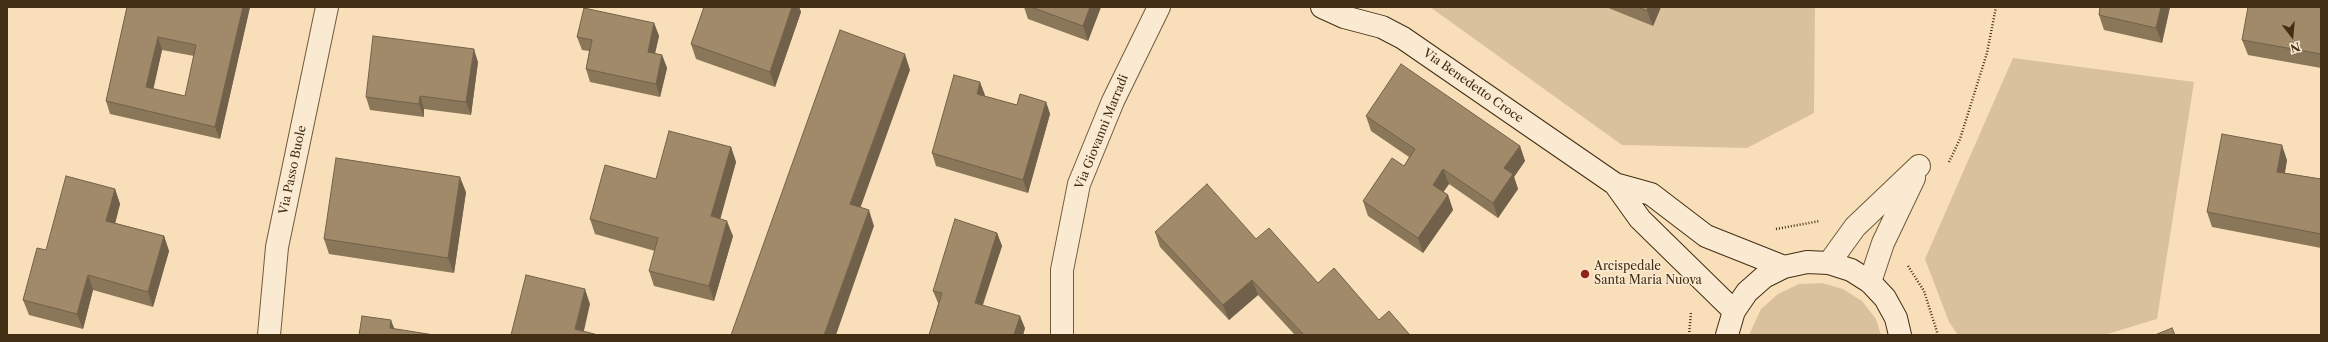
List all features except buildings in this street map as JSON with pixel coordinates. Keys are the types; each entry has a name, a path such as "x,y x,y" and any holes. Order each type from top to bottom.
{"street":[{"name":"Via Passo Buole","path":"269,335 277,247 327,7"},
{"name":"Via Giovanni Marradi","path":"1062,335 1062,270 1080,184 1113,101 1159,7"},
{"name":"Via Benedetto Croce","path":"1322,7 1344,17 1382,27 1403,38 1615,184 1651,194 1706,236 1784,267"},
{"path":"1829,263 1855,227 1919,166 1883,243 1870,282"},
{"name":"Via Benedetto Croce","path":"1615,184 1640,218 1734,311"},
{"path":"1727,335 1734,311 1747,292 1764,277 1784,267 1806,262 1829,263 1851,270 1870,282 1885,298 1901,329"}],"path":[{"path":"1947,167 1960,139 1988,53 1996,7"}],"shaded area":[{"path":"1430,7 1815,7 1814,113 1747,148 1622,145"},
{"path":"2013,58 2194,82 2157,319 2104,335 1958,335 1949,322 1925,259"},
{"path":"1822,283 1843,289 1862,301 1876,319 1881,335 1749,335 1761,309 1778,294 1799,284"}],"place":[{"name":"Arcispedale Santa Maria Nuova","path":"1585,274"}]}
